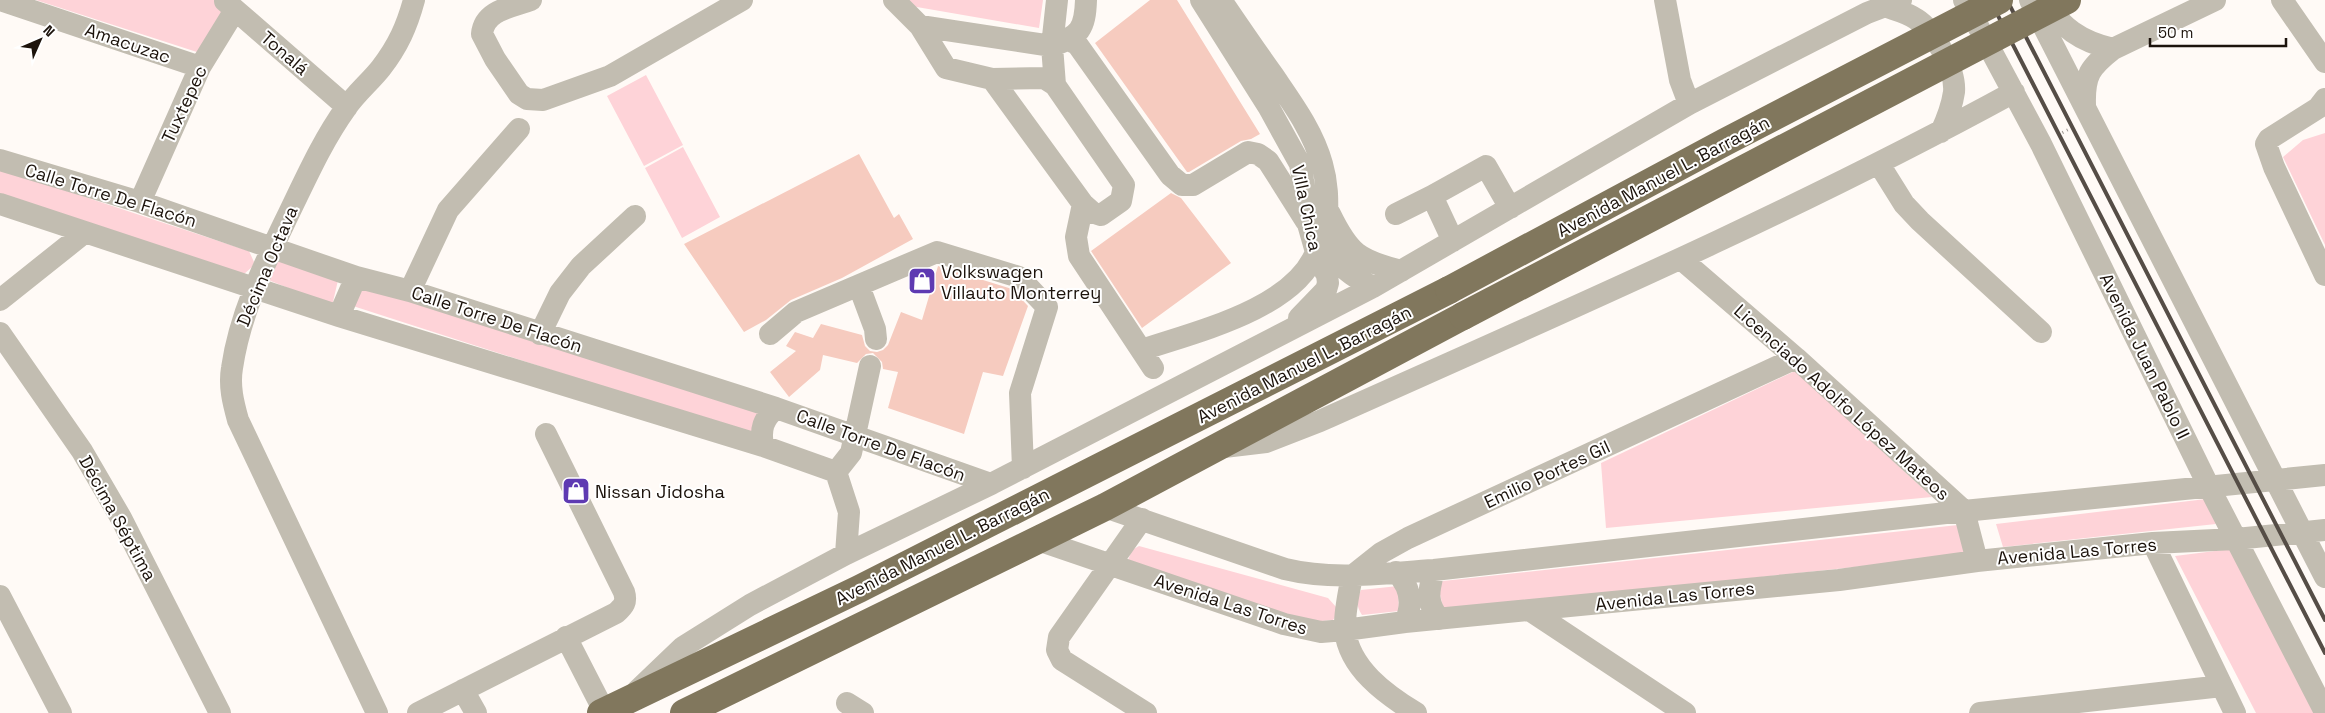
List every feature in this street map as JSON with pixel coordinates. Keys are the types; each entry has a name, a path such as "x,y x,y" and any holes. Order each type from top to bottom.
{"highway":[{"name":"Avenida Manuel L. Barragán","path":"603,712 859,589 1448,290 1733,137 1999,0"},
{"name":"Avenida Manuel L. Barragán","path":"684,713 1105,507 1463,316 2067,0"}],"street":[{"name":"Amacuzac","path":"0,0 200,67"},
{"name":"Décima Octava","path":"377,713 238,420 231,395 232,370 238,334 255,288 320,148 347,107 381,68 398,43 407,28 414,0"},
{"path":"531,0 493,14 487,19 482,34 495,59 519,94 527,99 543,100 610,76 742,0"},
{"path":"894,0 920,26 928,42 946,68 992,79 1038,77 1044,78 1055,85 1124,185 1121,200 1101,215 1092,212 1082,204 992,79"},
{"path":"1055,85 1060,43 1057,0"},
{"path":"1060,43 1082,28 1086,0"},
{"name":"Villa Chica","path":"1201,0 1268,106 1289,143 1302,172 1308,224 1316,252 1327,274 1328,283 1326,290 1285,333"},
{"name":"Villa Chica","path":"1221,0 1299,114 1318,151 1323,167 1328,210 1329,247 1333,256 1350,273 1373,287"},
{"path":"1665,0 1680,80 1689,104"},
{"name":"Avenida Juan Pablo II","path":"1964,0 2041,144 2209,487 2325,712"},
{"path":"2030,0 2325,577"},
{"path":"2042,0 2070,32 2092,44 2113,49"},
{"path":"2088,111 2084,85 2087,76 2094,66 2113,49 2215,0"},
{"path":"2282,0 2321,48"},
{"name":"Tonalá","path":"230,5 347,107"},
{"name":"Tuxtepec","path":"140,202 200,67 230,5"},
{"path":"628,699 683,647 750,604 846,554 1023,468 1373,287 1689,104 1878,5 1901,11 1922,24 1941,49 1952,73 1954,90 1950,112 1941,132"},
{"path":"920,26 1077,44 1170,176 1182,185 1192,185 1248,152 1258,154 1268,161 1308,224"},
{"path":"1215,448 1266,442 1290,434 1681,259 1879,164 2014,92"},
{"path":"2325,99 2318,108 2269,139 2266,148 2325,274"},
{"path":"1289,143 1306,128"},
{"path":"410,291 448,210 519,129"},
{"name":"Calle Torre De Flacón","path":"0,160 140,202 273,246 356,277 410,291 776,408 991,484"},
{"path":"1879,164 1904,204 2041,332"},
{"path":"1396,214 1486,166 1510,208"},
{"path":"1432,196 1453,241"},
{"path":"0,204 339,316 763,446 836,472"},
{"path":"1082,204 1076,236 1079,256 1147,359 1270,300 1292,285 1312,263 1316,252"},
{"path":"1328,210 1347,246 1358,256 1374,264 1401,271"},
{"path":"540,334 560,293 581,266 635,216"},
{"path":"0,300 84,233"},
{"path":"770,334 796,312 937,252 1019,277 1047,307 1020,393 1023,468"},
{"name":"Licenciado Adolfo López Mateos","path":"1681,259 1796,358 1964,511 1977,561"},
{"path":"339,316 356,277"},
{"path":"859,286 875,329 876,339"},
{"name":"Décima Séptima","path":"0,333 82,451 121,518 220,713"},
{"name":"Emilio Portes Gil","path":"1352,576 1381,553 1408,538 1796,358"},
{"path":"836,472 848,458 870,366"},
{"path":"763,446 763,422 776,408"},
{"path":"418,713 616,613 624,606 626,599 546,434"},
{"path":"836,472 849,512 846,554"},
{"path":"1105,507 1285,569 1307,574 1352,576 1434,570 1964,511 2325,475"},
{"path":"1142,519 1059,638 1057,650 1062,660 1146,713"},
{"name":"Avenida Las Torres","path":"1038,540 1284,624 1321,632 1405,622 1839,580 1977,561 2153,543 2236,539 2325,530"},
{"path":"2153,543 2235,713"},
{"path":"1434,570 1429,600 1431,609 1439,619"},
{"path":"1396,572 1408,588 1410,610 1405,622"},
{"path":"1352,576 1345,630 1355,659 1361,670 1413,712"},
{"path":"3,609 61,713"},
{"path":"1531,611 1685,713"},
{"path":"566,637 603,712"},
{"path":"1980,713 2075,708 2222,686"},
{"path":"463,690 476,713"}],"path":[{"path":"2041,144 2088,111"}],"shaded area":[{"path":"36,0 218,0 226,7 200,53"},
{"path":"904,0 1043,0 1039,28 911,6"},
{"path":"646,75 683,145 644,166 607,96"},
{"path":"2325,133 2325,245 2283,157 2303,140"},
{"path":"683,147 720,217 682,238 645,168"},
{"path":"0,169 249,251 254,262 252,267 244,274 0,197"},
{"path":"278,260 339,276 332,306 266,279"},
{"path":"366,283 761,411 753,435 353,306"},
{"path":"1795,371 1932,497 1606,528 1601,463"},
{"path":"2206,499 2216,524 2003,547 1996,524"},
{"path":"1958,525 1966,555 1448,611 1443,608 1438,585 1443,581"},
{"path":"1139,546 1328,598 1337,608 1336,616 1333,620 1298,623 1128,560 1132,550"},
{"path":"2239,548 2321,713 2256,713 2175,556"},
{"path":"1398,586 1399,611 1362,615 1357,603 1361,590"}],"building":[{"path":"1150,0 1177,0 1260,134 1251,139 1241,141 1189,172 1187,172 1095,43"},
{"path":"859,154 894,218 899,214 913,239 842,278 791,300 766,320 744,332 684,244"},
{"path":"1171,193 1181,198 1231,263 1142,328 1091,251"},
{"path":"938,266 1012,289 1028,306 1003,376 983,372 964,434 888,408 898,372 883,369 882,362 873,353 866,354 857,363 823,355 820,370 789,397 770,372 796,351 786,346 795,332 813,338 821,324 862,335 865,346 870,351 877,352 883,350 888,345 901,312 922,320"}],"railway":[{"path":"1990,0 2325,653"},
{"path":"2007,0 2325,620"}],"place":[{"name":"Volkswagen Villauto Monterrey","path":"922,281"},
{"name":"Nissan Jidosha","path":"576,491"}]}
